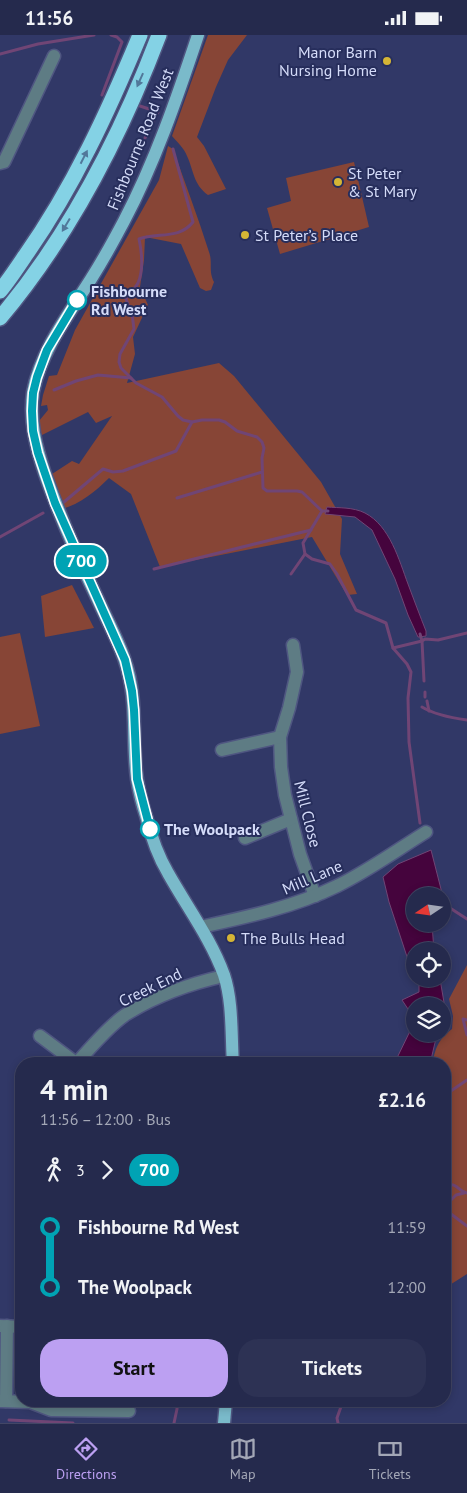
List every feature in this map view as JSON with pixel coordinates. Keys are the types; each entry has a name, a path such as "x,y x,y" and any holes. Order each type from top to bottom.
{"highway":[{"path":"0,291 43,230 69,185 100,125 140,35"},
{"path":"0,318 33,276 68,222 119,126 159,35"}],"main road":[{"name":"Fishbourne Road West","path":"198,35 144,180 124,221 47,350 33,393 32,411 33,431 38,453 55,503 125,660 134,710 137,779 154,844 166,871 201,927 224,976 229,999 233,1057"},
{"path":"224,1423 225,1407"}],"street":[{"path":"0,163 4,162 54,56"},
{"name":"Mill Close","path":"293,645 297,672 280,737 281,767 284,795 300,854 315,896"},
{"path":"222,750 280,737"},
{"path":"245,838 291,819"},
{"name":"Mill Lane","path":"201,927 268,911 315,896 371,867 426,832"},
{"name":"Creek End","path":"82,1057 124,1016 175,989 199,981 224,976"},
{"name":"Creek End","path":"40,1036 68,1057"},
{"path":"3,1401 4,1326"},
{"path":"43,1407 51,1410 98,1407"},
{"path":"117,1407 129,1411"}],"shaded area":[{"path":"208,35 247,35 228,60 197,137 204,146 226,189 208,195 199,186 194,177 186,153 172,136"},
{"path":"168,146 173,149 200,226 210,256 211,274 214,282 211,290 206,291 200,288 181,244 145,237 140,287 148,305 133,337 135,354 127,383 219,363 234,376 321,482 342,519 340,554 357,594 347,595 312,537 160,567 131,494 109,478 87,497 62,509 52,474 72,461 79,464 112,416 96,423 88,412 42,435 39,421 48,410 47,405 41,406 43,395 49,376 57,375 75,330 159,180"},
{"path":"354,162 369,227 280,254 267,208 291,201 286,178"},
{"path":"327,507 360,511 374,519 381,526 397,554 426,631 426,636 418,637 395,579 372,530 355,517 325,514"},
{"path":"72,585 94,628 45,637 41,596"},
{"path":"20,633 40,726 0,734 0,637"},
{"path":"431,850 440,887 406,887 406,933 433,933 433,942 406,942 406,954 383,877 398,864"},
{"path":"467,965 467,1274 451,1284 451,1057 434,1057 440,1042 451,1042 453,1016 450,997"},
{"path":"419,987 441,987 443,997 408,997 419,992"},
{"path":"406,998 406,1006 402,1000"},
{"path":"406,1039 406,1042 435,1042 432,1057 397,1057"}],"waterway":[{"path":"0,54 38,44 94,35"},
{"path":"102,95 122,42 117,37 111,35"},
{"path":"140,106 158,112 145,138"},
{"path":"173,149 193,222 187,228 175,233 139,239 142,255 141,272 138,283 126,299 132,314 134,329 120,354 119,362 121,368 136,383 162,397 183,420 192,422 219,420 237,431 257,437 262,442 264,448 262,458 263,488 267,491 302,492 322,511 328,511"},
{"path":"54,390 98,375 131,378"},
{"path":"64,502 103,469 113,472 123,471 176,451 192,422"},
{"path":"177,498 262,472"},
{"path":"322,511 303,543 305,554 312,559 330,564 356,610 386,623 393,648 407,664 411,672 408,698 409,742 420,823"},
{"path":"0,537 43,513"},
{"path":"154,569 311,530"},
{"path":"291,574 305,554"},
{"path":"393,648 425,639 438,640 467,633"},
{"path":"420,634 424,681"},
{"path":"425,692 425,697"},
{"path":"427,701 429,711"},
{"path":"422,707 438,714 467,720"},
{"path":"451,909 467,919"},
{"path":"467,1020 463,1019 467,1035"},
{"path":"451,1091 467,1080"},
{"path":"451,1185 467,1193"},
{"path":"451,1200 456,1195 464,1193"},
{"path":"451,1214 467,1226"},
{"path":"174,1423 177,1407"},
{"path":"338,1423 337,1418 341,1407"},
{"path":"9,1420 73,1423"}],"bus line":[{"name":"700","path":"77,300 47,350 37,377 33,393 33,431 38,453 55,503 125,660 134,710 137,779 150,829"}],"place":[{"name":"Manor Barn Nursing Home","path":"387,61"},
{"name":"St Peter & St Mary","path":"338,182"},
{"name":"St Peter’s Place","path":"245,235"},
{"name":"Fishbourne Rd West","path":"77,300"},
{"name":"The Woolpack","path":"150,829"},
{"name":"The Bulls Head","path":"231,938"}]}
